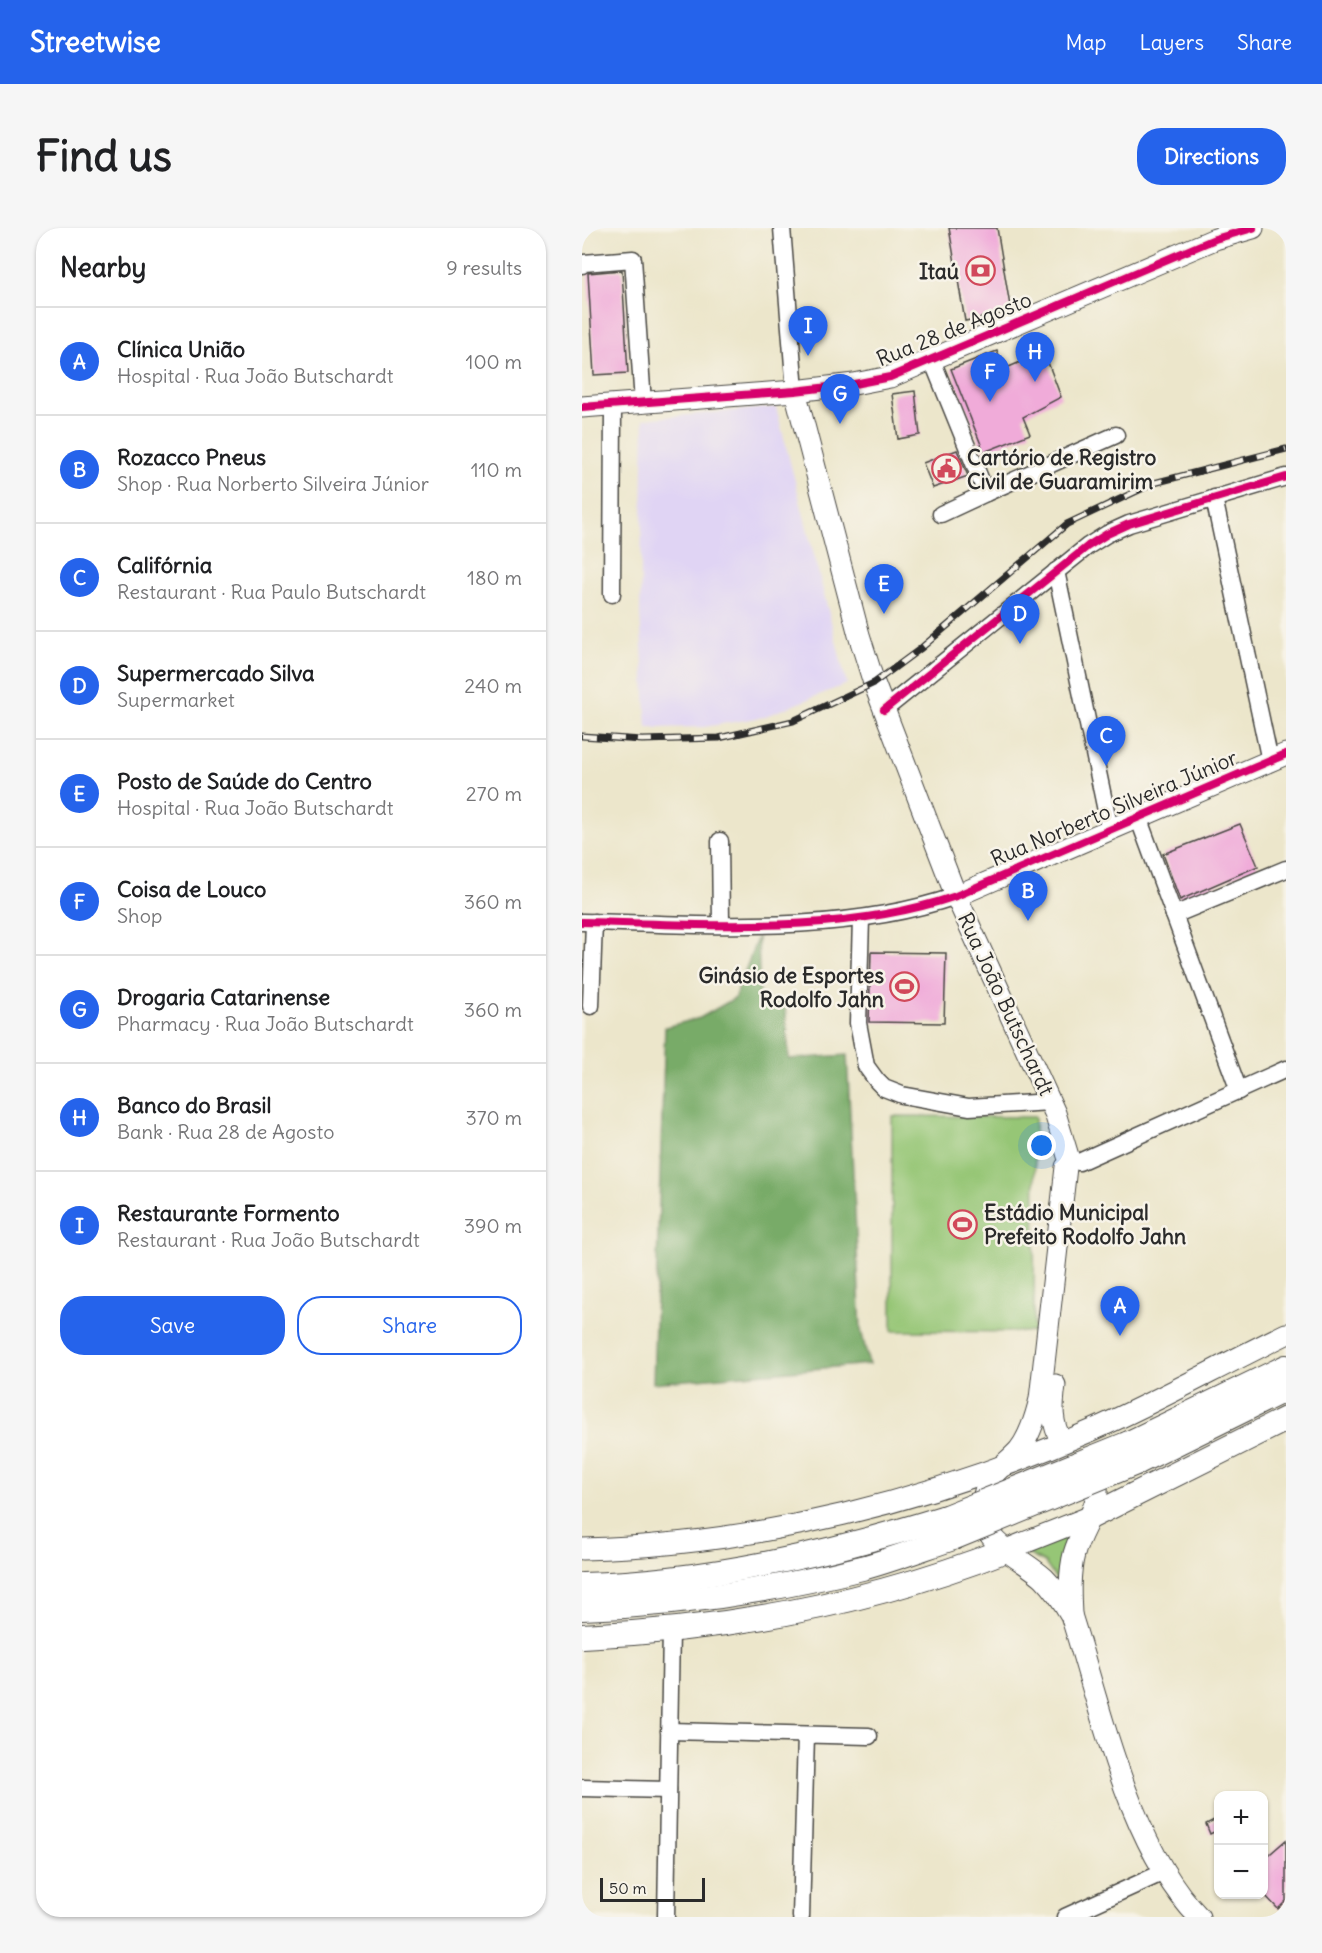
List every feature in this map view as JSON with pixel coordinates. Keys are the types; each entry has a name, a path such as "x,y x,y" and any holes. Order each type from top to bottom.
{"highway":[{"path":"1131,1453 1286,1367"},
{"path":"582,1608 730,1594 864,1567 950,1528 1286,1389"},
{"path":"1100,1512 1286,1419"},
{"path":"582,1585 618,1584 752,1567 842,1547 950,1528"},
{"path":"582,1636 732,1623 811,1608 879,1592 1006,1550"}],"main road":[{"name":"Rua 28 de Agosto","path":"582,407 795,392 890,377 1215,234 1253,228"},
{"name":"Rua João Butschardt","path":"795,392 859,635 884,710 956,896 1051,1102 1073,1163 1052,1408 1056,1432 1062,1442"},
{"name":"Rua Norberto Silveira Júnior","path":"956,896 1278,757"},
{"name":"Rua João Butschardt","path":"1004,1465 1021,1448 1029,1433 1040,1400 1073,1163"},
{"path":"582,1549 718,1539 841,1515 939,1487 1004,1465 1094,1429 1286,1334"},
{"path":"1053,1419 1078,1428 1094,1429"},
{"path":"1062,1442 1074,1446 1090,1461 1098,1485 1100,1512 1074,1554 1071,1615"},
{"path":"1004,1465 990,1479 981,1508 989,1534 1006,1550 1039,1574 1054,1590 1071,1615 1126,1790 1164,1872 1198,1917"},
{"path":"1006,1550 1100,1512"},
{"path":"982,1559 999,1560 1039,1574"}],"street":[{"name":"Rua João Butschardt","path":"782,228 795,392"},
{"path":"582,265 633,259 643,404"},
{"path":"932,360 986,494"},
{"path":"612,594 613,406"},
{"path":"941,514 1116,435"},
{"path":"884,710 1056,571 1088,546 1114,530 1286,477"},
{"path":"1214,498 1278,757"},
{"path":"1056,571 1110,830"},
{"path":"1138,817 1239,1091"},
{"path":"720,842 721,924"},
{"path":"1174,915 1286,869"},
{"path":"591,1006 588,922 797,924 861,919 923,908 956,896"},
{"path":"861,919 858,1023 866,1066 884,1088 902,1095 969,1107 1051,1102"},
{"path":"1073,1163 1286,1070"},
{"path":"666,1917 671,1630"},
{"path":"669,1731 869,1736"},
{"path":"801,1917 806,1735"},
{"path":"582,1788 668,1790"},
{"path":"1065,1917 1164,1872"}],"shaded area":[{"path":"776,407 847,684 763,717 704,727 647,728 640,614 644,419"}],"green space":[{"path":"758,936 760,1004 785,1004 789,1059 847,1055 861,1330 869,1364 653,1383 665,1027 700,1018 735,998"},
{"name":"Estádio Municipal Prefeito Rodolfo Jahn","path":"892,1116 1035,1117 1034,1332 892,1331"},
{"path":"1070,1535 1062,1557 1062,1588 1045,1563 1026,1553"}],"building":[{"name":"Itaú","path":"949,228 997,228 1011,312 965,321"},
{"path":"622,270 628,373 594,375 588,273"},
{"path":"997,351 1004,369 1044,352 1061,397 1023,417 1030,434 984,452 951,369"},
{"path":"915,391 920,435 898,439 892,394"},
{"name":"Cartório de Registro Civil de Guaramirim","path":"957,450 968,476 933,488 923,463"},
{"path":"1240,824 1258,866 1180,900 1163,854"},
{"name":"Ginásio de Esportes Rodolfo Jahn","path":"871,952 946,953 944,1023 869,1022"},
{"path":"1214,1820 1214,1832 1210,1834 1206,1824"},
{"path":"1286,1840 1286,1901 1278,1909 1268,1898 1268,1856"}],"railway":[{"path":"582,736 642,740 719,738 793,721 874,683 920,649 1067,524 1154,483 1286,449"}],"cycle path":[{"path":"582,407 795,391 890,377 1215,239 1253,228"},
{"path":"884,710 1088,546 1107,534 1129,524 1286,477"},
{"path":"582,922 771,925 866,917 912,909 956,896 1286,754"}],"place":[{"name":"Itaú","path":"980,271"},
{"name":"Restaurante Formento","path":"808,356"},
{"name":"Banco do Brasil","path":"1035,382"},
{"name":"Coisa de Louco","path":"990,402"},
{"name":"Drogaria Catarinense","path":"840,424"},
{"name":"Cartório de Registro Civil de Guaramirim","path":"946,469"},
{"name":"Posto de Saúde do Centro","path":"884,614"},
{"name":"Supermercado Silva","path":"1020,644"},
{"name":"Califórnia","path":"1106,766"},
{"name":"Rozacco Pneus","path":"1028,921"},
{"name":"Ginásio de Esportes Rodolfo Jahn","path":"905,987"},
{"name":"Estádio Municipal Prefeito Rodolfo Jahn","path":"963,1224"},
{"name":"Clínica União","path":"1120,1336"}]}
